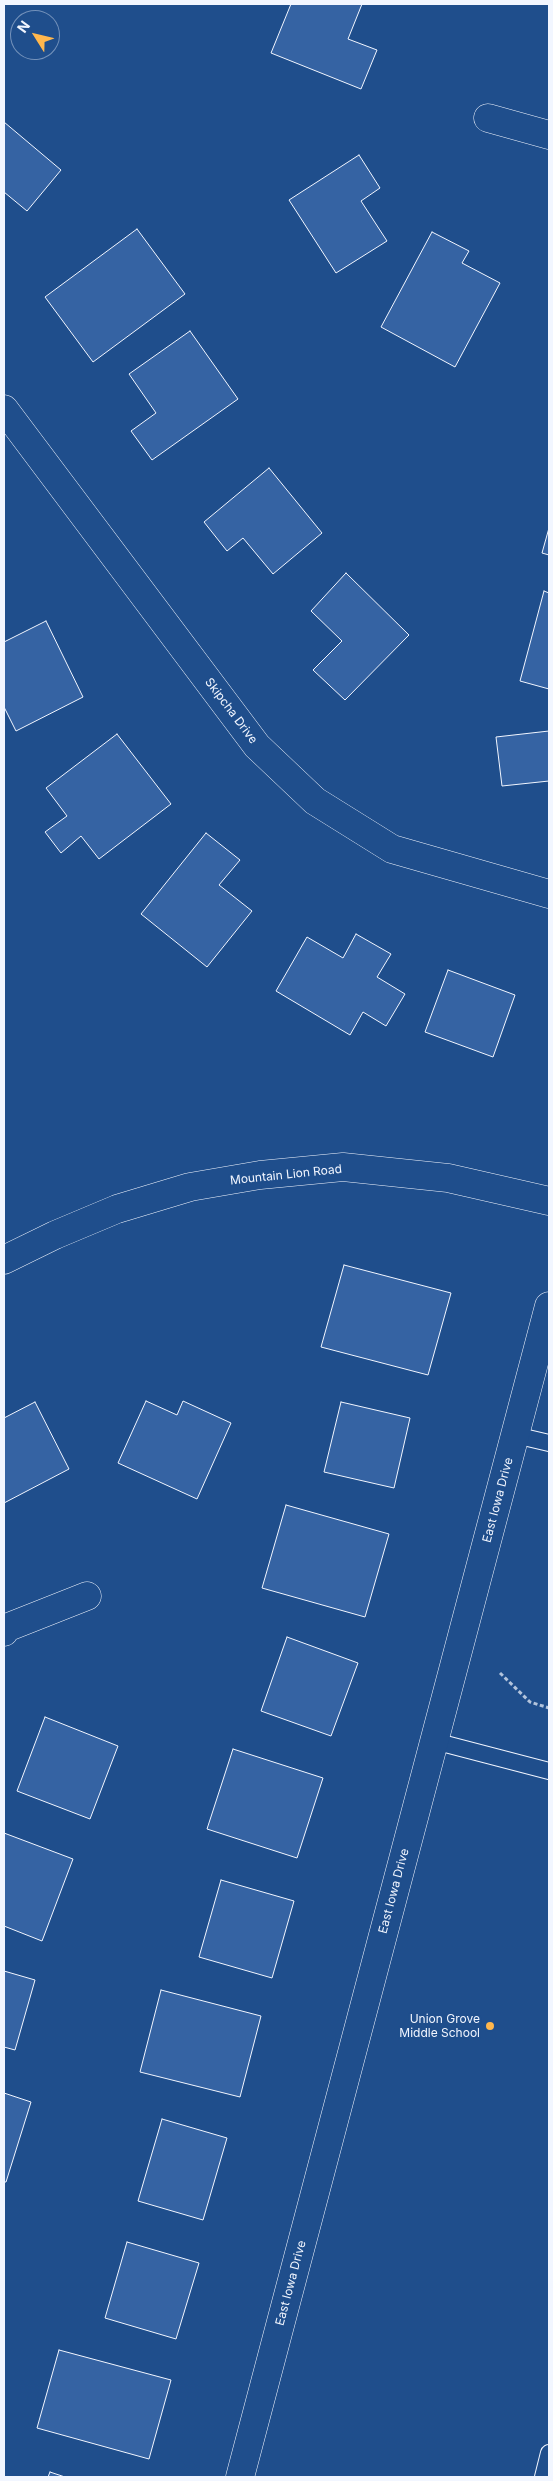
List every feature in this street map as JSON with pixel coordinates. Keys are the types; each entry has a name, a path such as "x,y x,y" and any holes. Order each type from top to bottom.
{"street":[{"path":"488,118 549,135"},
{"name":"Skipcha Drive","path":"4,409 257,746 315,800 392,850 549,894"},
{"name":"Mountain Lion Road","path":"4,1260 54,1235 117,1209 190,1187 260,1175 343,1167 448,1178 549,1201"},
{"name":"East Iowa Drive","path":"240,2477 549,1306"},
{"path":"4,1632 6,1628 87,1596"}],"lane":[{"path":"515,1435 549,1443"},
{"path":"434,1741 549,1771"},
{"path":"543,2477 549,2453"}],"path":[{"path":"500,1673 530,1702 549,1708"}],"building":[{"path":"291,4 362,4 348,39 377,50 361,89 271,53"},
{"path":"4,122 61,170 27,211 4,192"},
{"path":"359,155 380,188 361,201 387,241 336,273 289,200"},
{"path":"137,229 185,294 93,362 45,297"},
{"path":"432,232 469,251 462,263 500,283 455,367 381,327"},
{"path":"190,331 238,399 152,460 131,431 156,413 129,374"},
{"path":"269,468 322,533 273,574 243,538 227,551 204,522"},
{"path":"549,528 549,555 542,553"},
{"path":"346,573 409,635 345,700 313,670 342,641 311,611"},
{"path":"544,591 549,593 549,689 520,681"},
{"path":"46,621 83,697 16,731 4,707 4,642"},
{"path":"549,731 549,781 502,786 496,737"},
{"path":"117,734 171,804 99,859 81,836 61,853 45,832 67,816 46,788"},
{"path":"206,833 240,860 219,885 252,911 207,967 141,914"},
{"path":"356,934 391,954 377,977 405,994 386,1026 363,1012 350,1035 276,991 307,937 343,958"},
{"path":"448,970 515,995 493,1057 425,1032"},
{"path":"344,1265 451,1293 428,1375 321,1347"},
{"path":"146,1401 177,1415 183,1401 231,1423 197,1499 118,1463"},
{"path":"35,1402 69,1469 4,1503 4,1418"},
{"path":"341,1402 410,1418 394,1488 324,1472"},
{"path":"286,1505 389,1534 365,1617 262,1588"},
{"path":"287,1637 358,1663 331,1736 261,1711"},
{"path":"45,1717 118,1746 90,1819 17,1791"},
{"path":"233,1749 323,1778 297,1858 207,1829"},
{"path":"4,1833 73,1859 42,1941 4,1926"},
{"path":"221,1880 294,1901 272,1978 199,1957"},
{"path":"4,1971 35,1980 15,2050 4,2047"},
{"path":"161,1990 261,2016 240,2097 140,2072"},
{"path":"4,2093 31,2102 6,2182 4,2182"},
{"path":"162,2119 227,2138 203,2220 138,2201"},
{"path":"127,2242 199,2263 176,2339 105,2318"},
{"path":"59,2350 171,2380 149,2459 37,2428"},
{"path":"50,2472 65,2477 48,2477"}],"place":[{"name":"Union Grove Middle School","path":"490,2026"}]}
